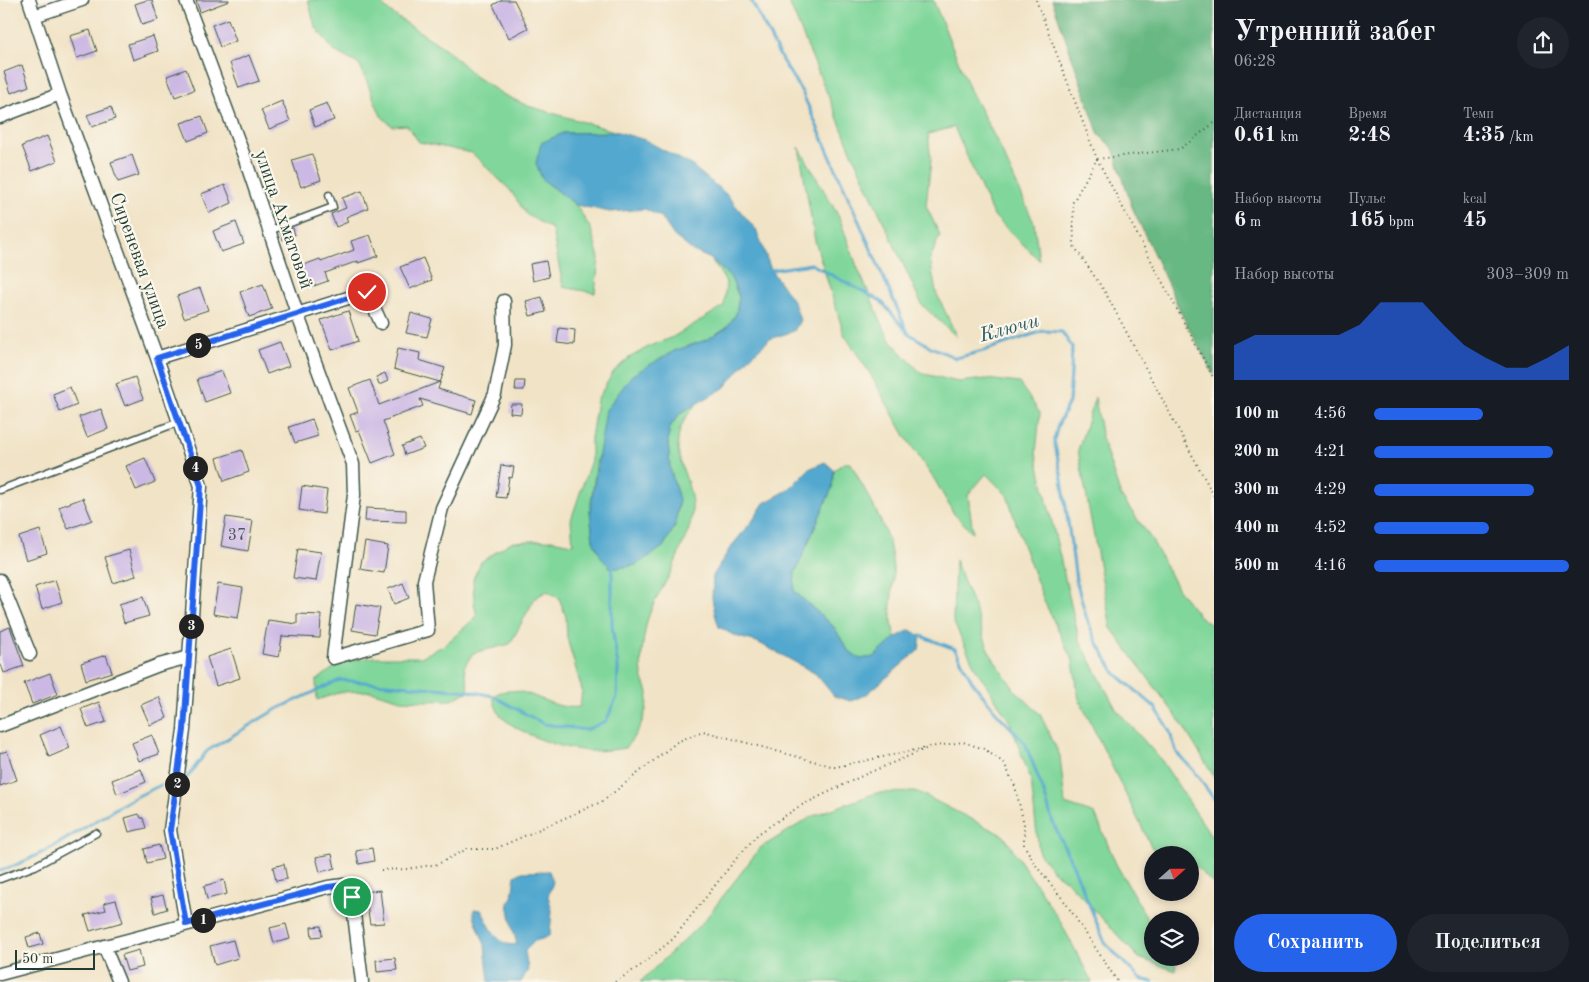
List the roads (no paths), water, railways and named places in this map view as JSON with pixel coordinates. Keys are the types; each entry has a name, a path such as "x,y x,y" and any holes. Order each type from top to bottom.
{"street":[{"name":"Сиреневая улица","path":"29,0 60,94 157,358 201,486 184,730 170,830 186,924"},
{"path":"34,16 82,0"},
{"name":"улица Ахматовой","path":"186,0 244,156 297,313 353,464 354,495 333,658 428,630 424,581 442,508 495,394 505,345 504,301"},
{"path":"0,117 60,94"},
{"path":"157,358 367,292 381,323"},
{"path":"0,580 30,654"},
{"path":"0,726 160,664 189,657"},
{"path":"0,974 328,887 344,885 352,897 362,982"},
{"path":"104,946 119,982"}],"lane":[{"path":"269,231 333,207 329,195"},
{"path":"0,490 179,422"},
{"path":"0,879 35,866 96,833"}],"water":[{"path":"618,132 645,140 691,165 726,194 757,231 771,270 794,302 800,320 794,331 770,339 749,358 724,388 679,414 670,427 668,439 670,468 679,500 675,526 663,547 636,565 612,569 602,559 593,540 590,511 606,410 632,375 674,351 706,340 727,327 736,314 739,297 731,278 711,259 693,251 674,236 661,217 645,209 610,212 576,205 542,179 536,163 541,143 563,133"},
{"path":"825,462 834,470 832,488 795,573 794,591 834,627 847,649 860,659 874,657 895,638 910,630 921,636 919,650 867,694 851,701 834,696 816,674 757,642 735,636 719,627 712,598 713,576 730,548 764,503 788,490 809,469"},
{"path":"549,871 553,882 548,896 552,910 550,935 535,941 525,951 528,970 521,982 489,982 485,945 474,917 474,909 481,910 499,939 510,945 517,944 508,903 512,897 515,876 522,872"}],"waterway":[{"name":"Ключи","path":"751,0 783,62 802,92 908,333 931,347 956,358 1043,331 1062,332 1072,347 1069,402 1058,425 1054,440 1062,479 1076,580 1086,616 1095,639 1115,673 1155,707 1169,730 1177,753 1194,771 1214,799"},
{"path":"771,270 811,264 881,301 905,329"},
{"path":"186,779 207,751 275,710 340,680 469,691 493,696 544,724 586,730 606,721 617,697 618,667 612,626 612,569"},
{"path":"921,636 955,649 972,681 995,711 1025,743 1053,823 1072,863 1105,943 1140,979 1153,982"},
{"path":"0,871 48,850 123,804 161,785"}]}
